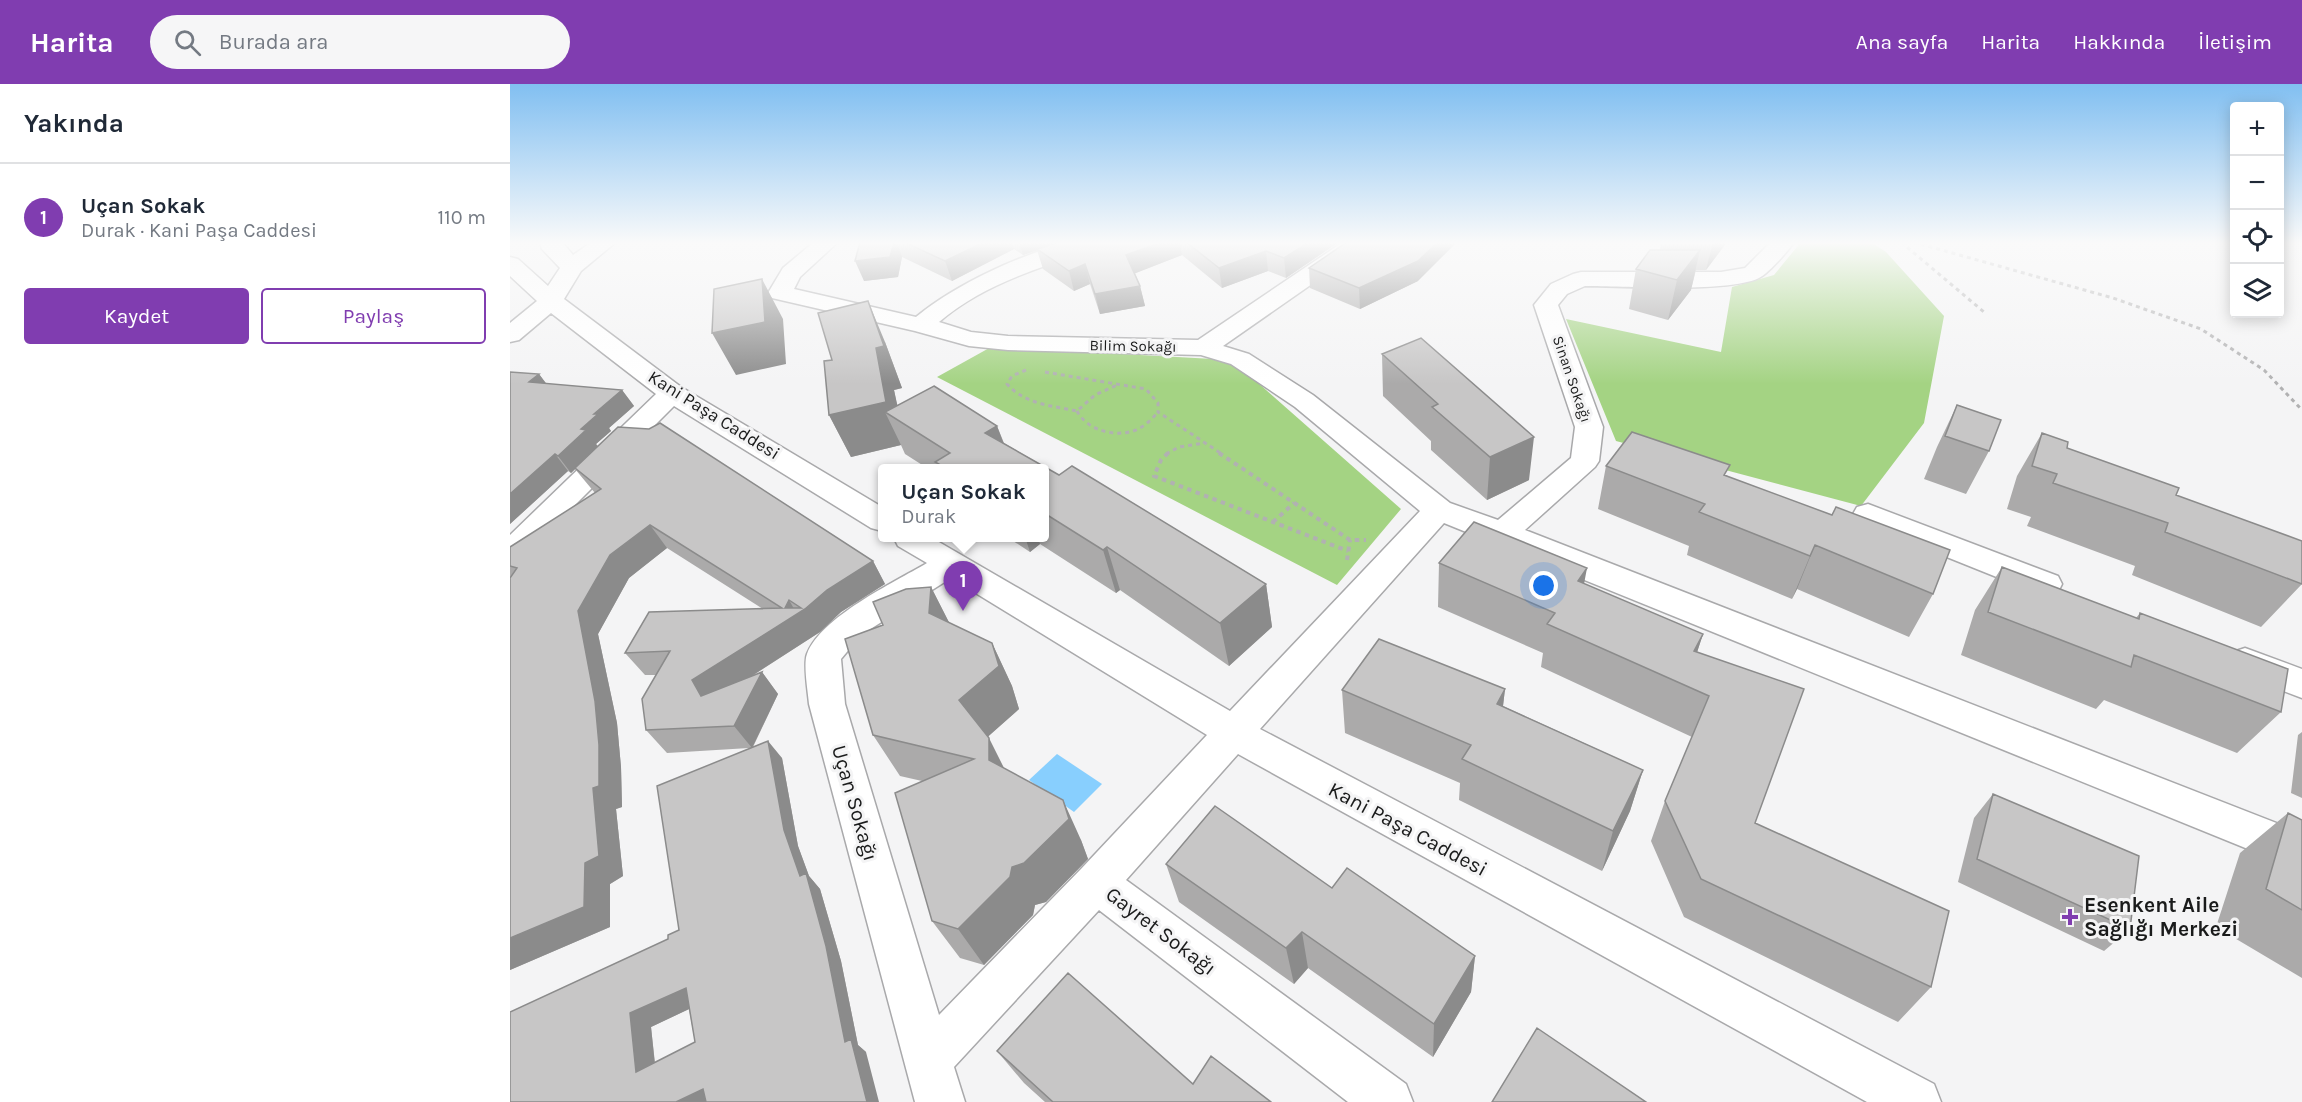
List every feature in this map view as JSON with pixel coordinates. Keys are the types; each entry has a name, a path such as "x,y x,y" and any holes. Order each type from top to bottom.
{"street":[{"name":"Kani Paşa Caddesi","path":"538,290 672,393 878,519"},
{"path":"510,335 551,301 558,290"},
{"name":"Bilim Sokağı","path":"782,290 780,293 921,325 969,339 1008,343 1203,348 1240,359 1304,401 1438,510 1502,533 2302,852"},
{"path":"921,325 936,311 973,290"},
{"path":"1203,348 1288,290"},
{"name":"Sinan Sokağı","path":"1502,533 1586,461 1589,427 1546,305 1559,290"},
{"path":"510,555 529,533 672,393"},
{"name":"Gayret Sokağı","path":"1388,1102 1096,883 1438,510"},
{"path":"1868,514 2075,595"},
{"name":"Kani Paşa Caddesi","path":"917,542 1296,768 1916,1102"},
{"name":"Uçan Sokağı","path":"933,1082 827,704 823,656 849,626 951,563"},
{"path":"2216,651 2302,684"},
{"path":"933,1082 1096,883"}],"path":[{"path":"1957,290 1984,312"},
{"path":"2081,290 2113,298 2201,329 2264,370 2302,410"},
{"path":"1020,367 1029,369 1012,376 1007,384 1011,392 1077,411 1086,426 1118,432 1138,430 1158,412 1158,403 1146,389 1041,371"},
{"path":"1077,411 1092,396 1118,385"},
{"path":"1158,412 1350,540 1387,541 1403,546"},
{"path":"1204,442 1169,450 1160,459 1154,476 1348,551"},
{"path":"1273,522 1294,503"}],"green space":[{"path":"1732,290 1920,290 1944,316 1924,423 1861,506 1616,441 1566,319 1721,352"},
{"path":"991,347 1232,360 1401,509 1337,585 937,377"}],"water":[{"path":"1057,754 1102,784 1074,812 1029,780"}],"building":[{"path":"714,290 763,290 765,322 712,333"},
{"path":"1094,290 1120,290 1095,294"},
{"path":"868,301 884,346 876,348 886,402 829,415 824,361 832,360 818,313"},
{"path":"1421,338 1534,437 1490,457 1432,407 1438,404 1382,354"},
{"path":"510,372 539,374 529,382 622,390 594,414 598,414 581,429 586,430 558,456 555,454 510,494"},
{"path":"934,386 997,426 985,433 1040,464 939,464 935,462 950,453 885,412"},
{"path":"1957,405 2001,420 1989,451 1945,436"},
{"path":"660,423 873,561 827,590 805,609 692,680 701,696 762,672 734,726 646,730 642,699 670,651 625,653 649,612 782,608 650,525 610,555 578,611 595,701 599,745 599,786 593,788 599,856 585,863 584,907 510,938 510,578 517,568 510,566 510,547 601,489 575,468 618,427 649,429","holes":["789,600 801,608 785,608"]},
{"path":"1632,432 1730,465 1724,475 1832,515 1836,507 1950,550 1933,594 1815,545 1810,556 1699,512 1705,504 1606,466"},
{"path":"2042,433 2068,442 2067,448 2179,488 2176,495 2302,541 2302,584 2165,532 2168,523 2053,483 2057,474 2032,466"},
{"path":"1072,466 1266,584 1220,623 1107,547 1103,550 1049,516 1049,469 1059,475"},
{"path":"1474,522 1587,568 1578,581 1703,634 1694,651 1804,689 1755,823 1949,911 1931,987 1701,879 1665,801 1709,696 1547,624 1555,613 1439,563"},
{"path":"2002,567 2139,619 2140,613 2288,669 2281,712 2134,655 2131,667 1988,612"},
{"path":"931,587 929,613 992,643 999,666 959,700 989,738 989,760 1063,800 1069,819 1024,863 1012,867 1010,877 958,929 932,921 895,793 974,759 873,735 845,639 883,625 873,602 906,589"},
{"path":"1379,639 1505,689 1497,704 1643,770 1613,831 1462,759 1471,745 1342,690"},
{"path":"768,741 784,830 800,876 806,873 826,946 845,1042 851,1039 867,1102 706,1102 703,1089 676,1102 510,1102 510,1012 668,939 668,935 679,930 657,786","holes":["686,988 695,1042 636,1072 630,1013"]},
{"path":"1993,794 2139,856 2130,929 1977,859"},
{"path":"1215,806 1332,888 1347,868 1475,956 1434,1024 1302,932 1286,948 1166,864"},
{"path":"2288,813 2302,820 2302,910 2266,889"},
{"path":"1068,973 1193,1084 1211,1056 1271,1102 1053,1102 997,1051"},
{"path":"1537,1028 1646,1102 1492,1102"}],"place":[{"name":"Uçan Sokak","path":"963,611"},
{"name":"Esenkent Aile Sağlığı Merkezi","path":"2070,917"}]}
